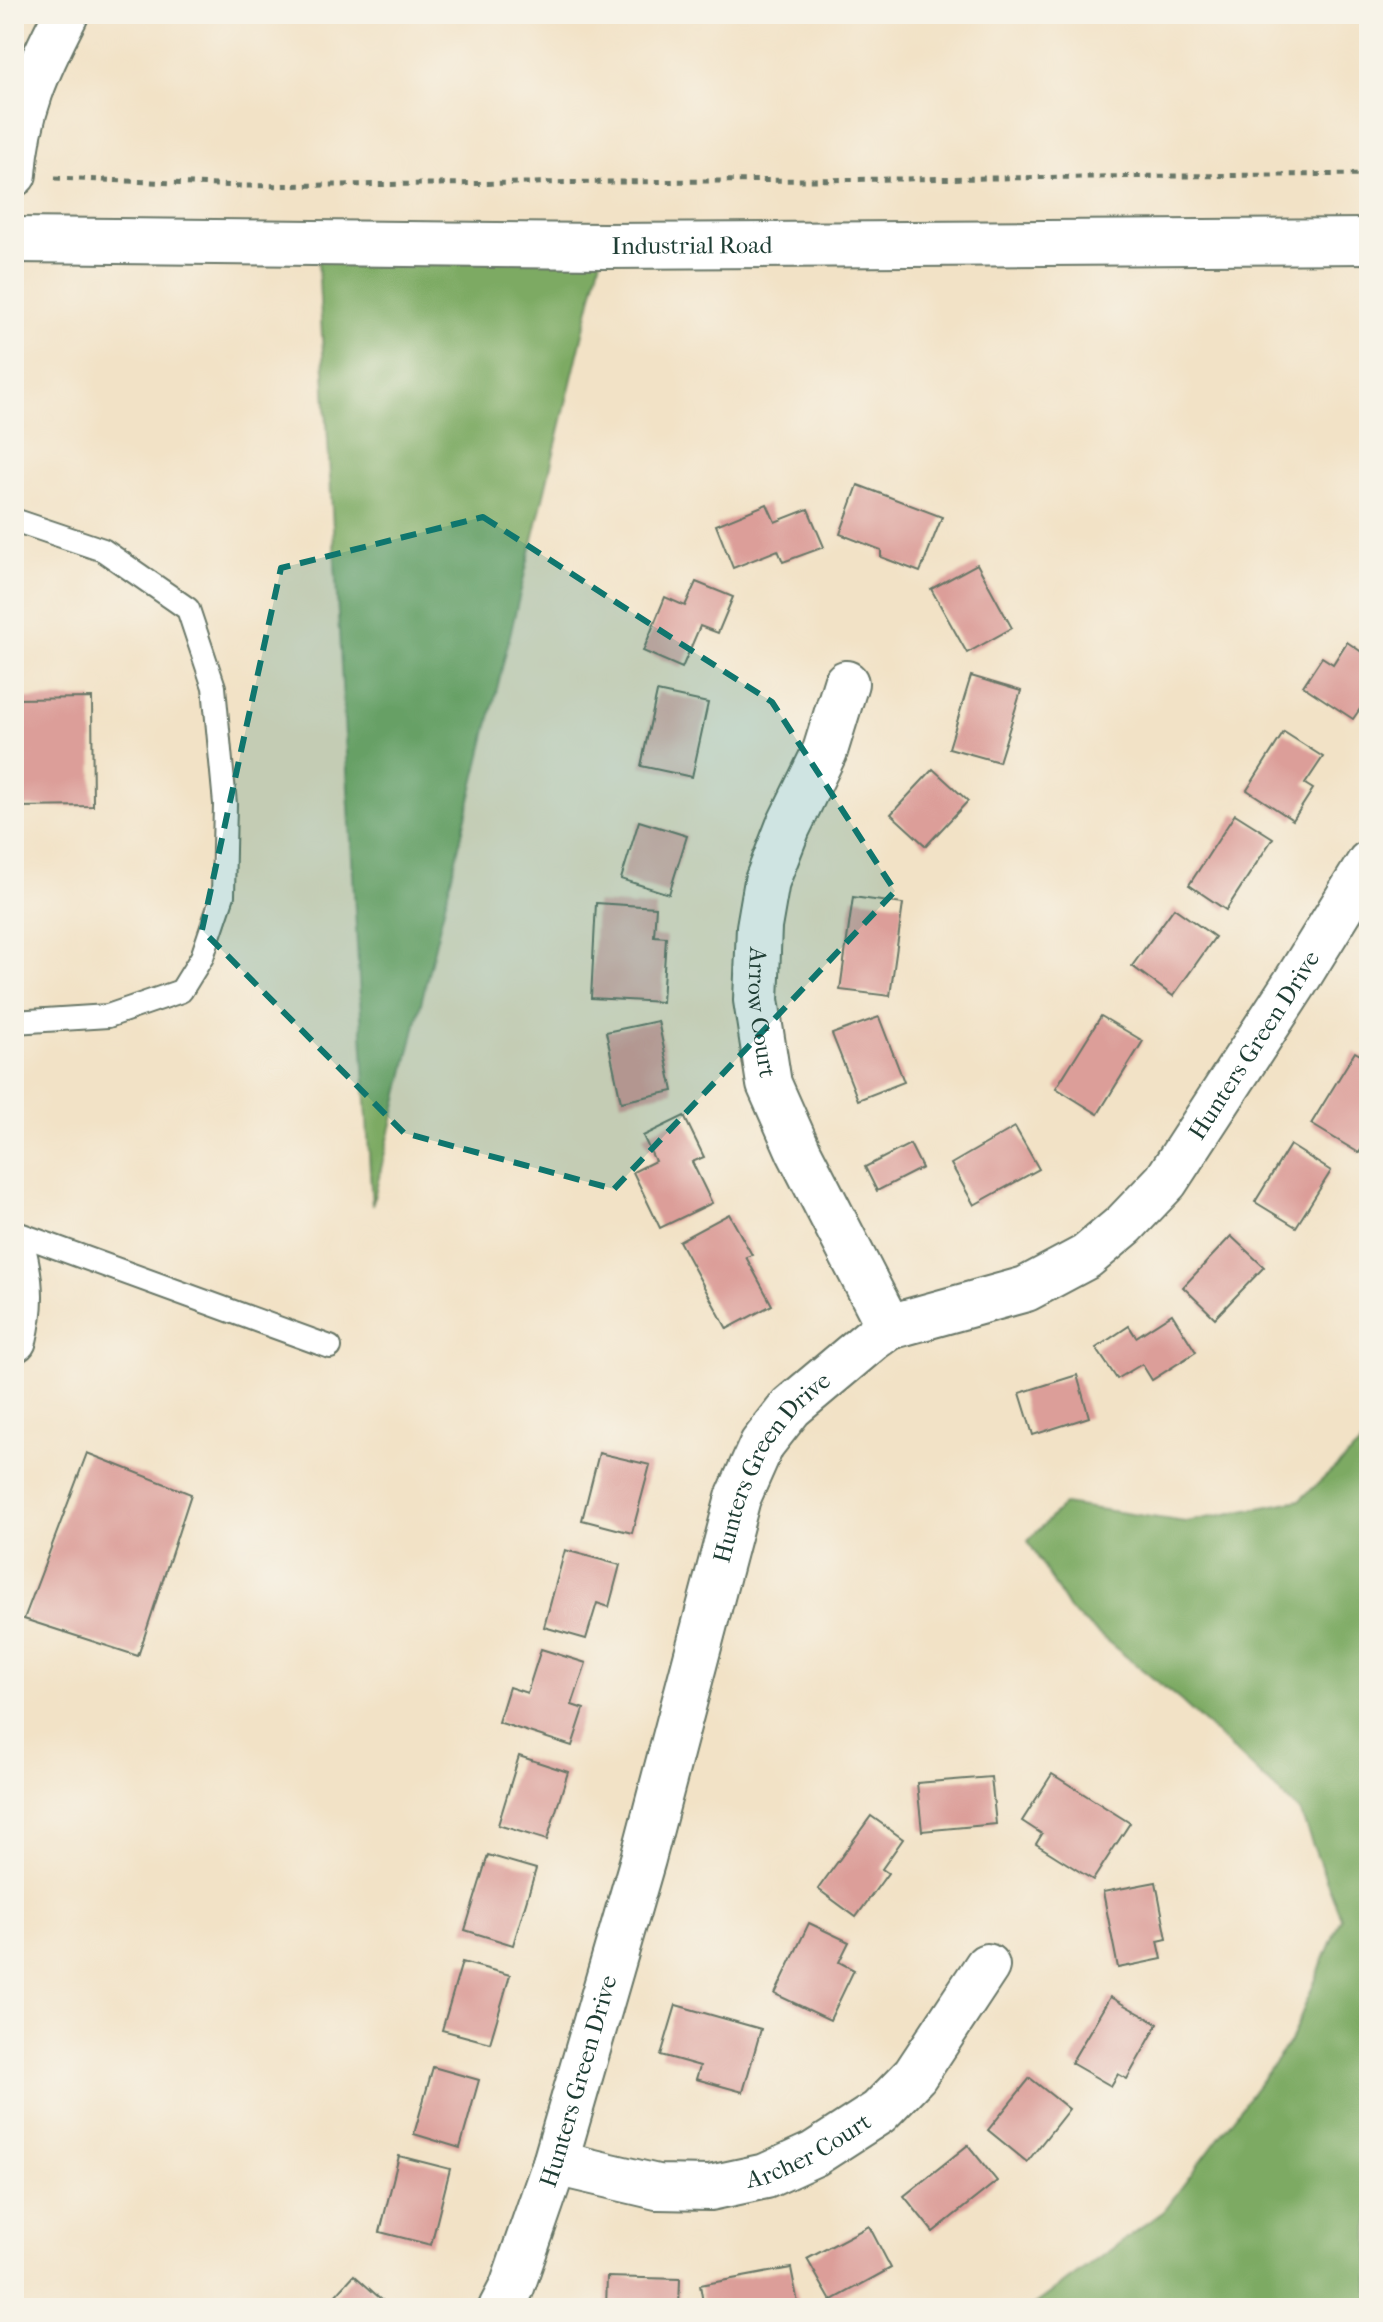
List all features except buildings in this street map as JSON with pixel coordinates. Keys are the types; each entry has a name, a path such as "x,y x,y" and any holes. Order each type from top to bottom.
{"street":[{"path":"14,174 26,100 42,59 66,14"},
{"name":"Industrial Road","path":"14,240 604,246 1369,241"},
{"name":"Arrow Court","path":"846,683 825,751 788,827 767,881 759,927 756,1000 769,1084 799,1152 889,1327"},
{"name":"Hunters Green Drive","path":"501,2308 512,2287 555,2163 643,1859 738,1498 762,1444 791,1407 889,1327 1026,1289 1086,1257 1124,1225 1166,1181 1369,863"},
{"path":"14,1253 22,1283 14,1340"},
{"name":"Archer Court","path":"555,2163 657,2187 710,2188 778,2171 814,2154 879,2112 915,2075 987,1966"}],"lane":[{"path":"14,520 103,550 188,609 214,687 225,804 223,895 202,957 181,991 108,1016 14,1022"},
{"path":"14,1232 330,1347"}],"path":[{"path":"99,179 242,186 1369,174"}],"highlighted area":[{"path":"483,517 772,702 895,891 614,1189 404,1133 202,930 281,568"}],"green space":[{"path":"317,243 604,246 372,1206 322,336"},
{"path":"1369,1437 1369,2308 1030,2308 1163,2212 1290,2042 1341,1918 1300,1812 1181,1701 1070,1611 1028,1541 1064,1504 1185,1522 1300,1500"}]}
